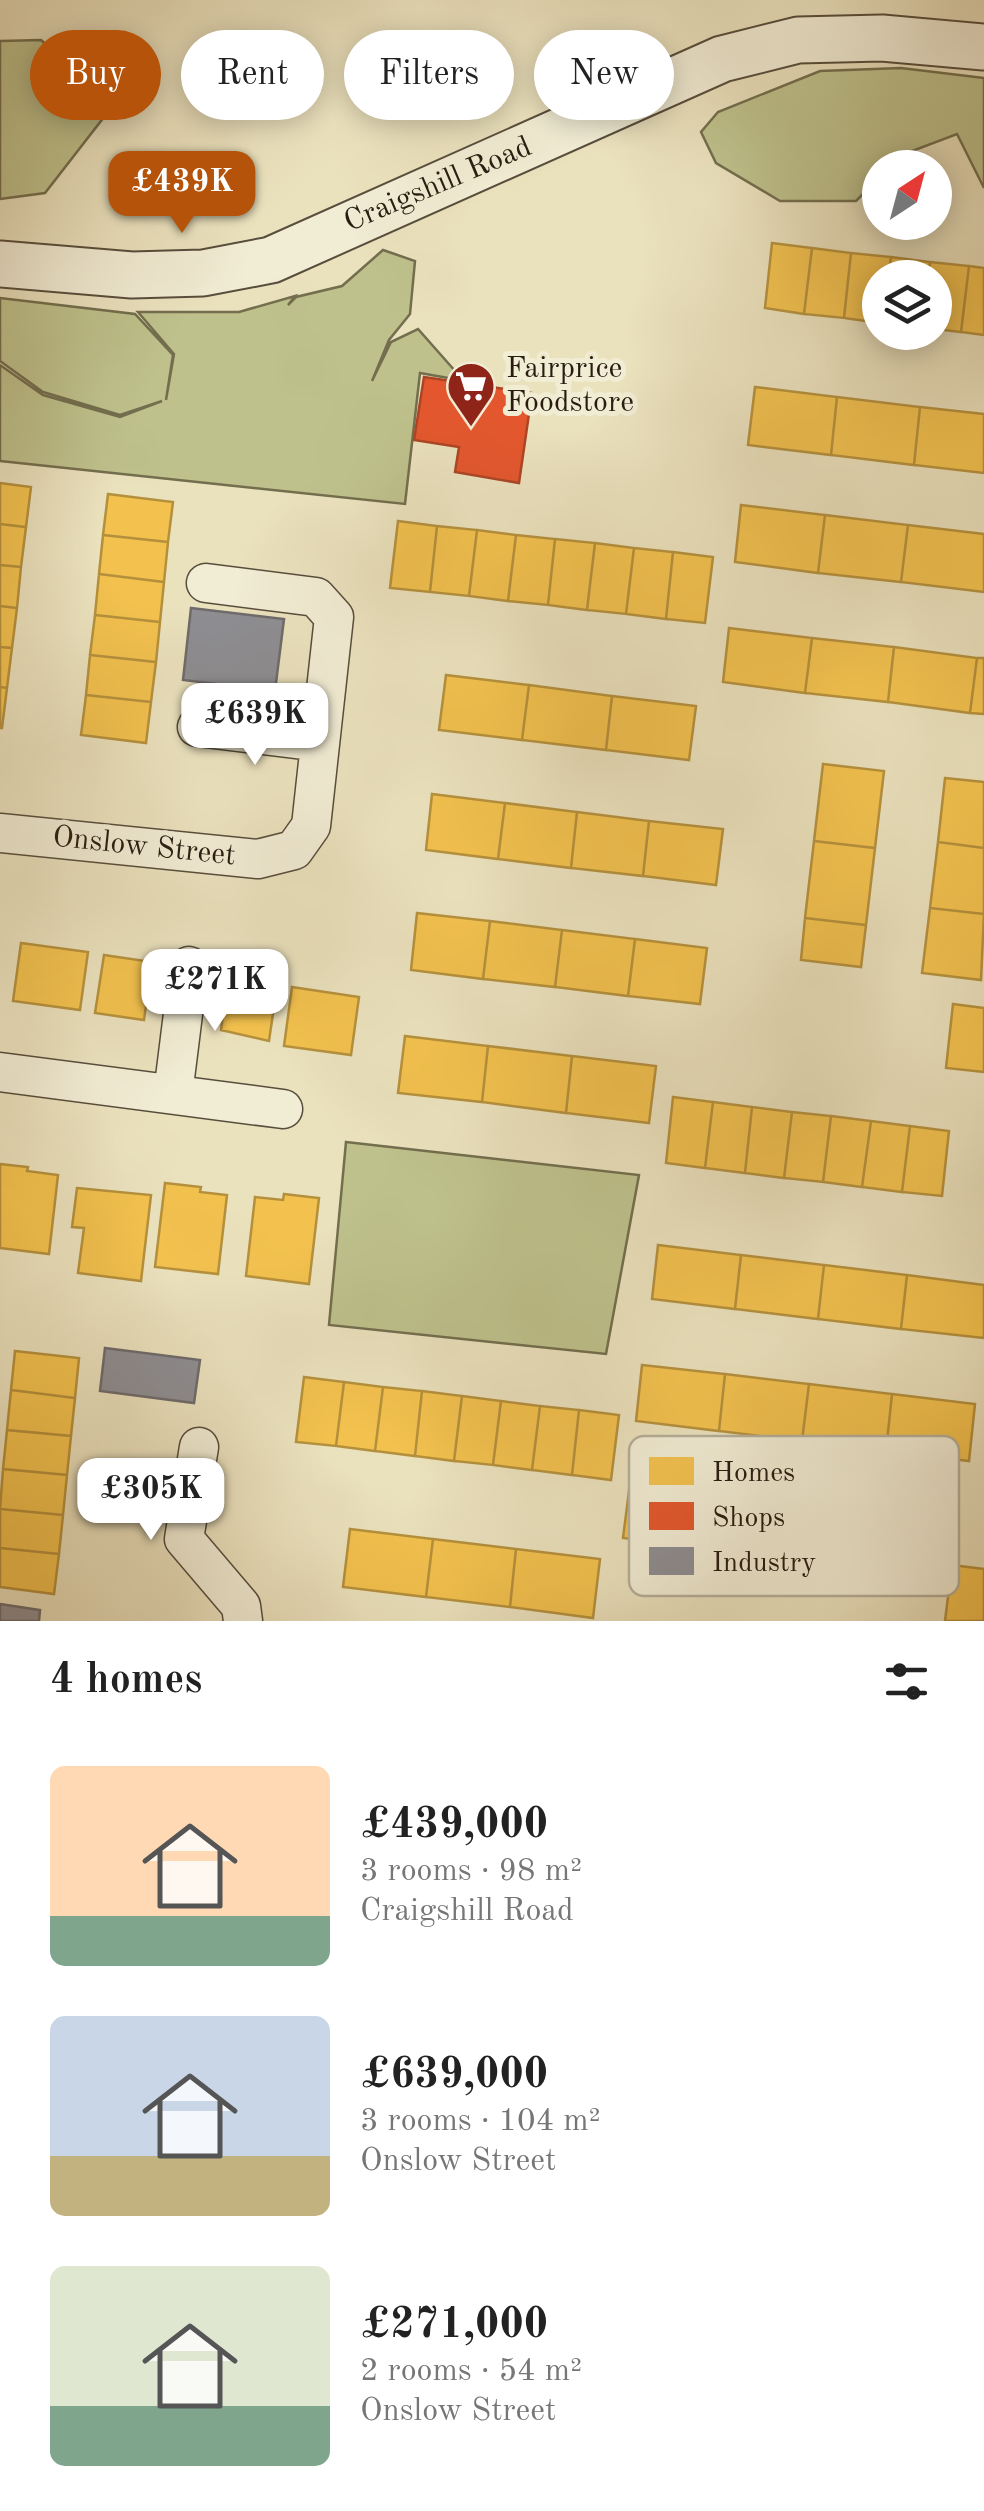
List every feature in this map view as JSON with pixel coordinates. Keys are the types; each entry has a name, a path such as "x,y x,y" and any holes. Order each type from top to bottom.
{"street":[{"name":"Craigshill Road","path":"0,264 132,275 204,273 271,260 366,214 484,166 722,58 798,40 882,38 984,47"},
{"name":"Onslow Street","path":"0,833 258,859 294,850 311,826 334,618 316,598 206,583"},
{"path":"197,727 320,742"},
{"path":"173,1094 189,966"},
{"path":"0,1072 283,1109"},
{"path":"199,1447 184,1539 240,1606 243,1621"}],"green space":[{"path":"30,40 30,120 102,120 45,193 0,199 0,41"},
{"path":"901,68 984,78 984,188 957,134 915,150 862,150 862,195 856,201 780,201 716,163 701,132 718,112 820,71"},
{"path":"383,250 415,261 410,314 389,340 372,381 391,342 418,329 456,372 454,379 420,373 405,504 0,461 0,365 43,395 120,417 162,401 120,415 43,392 0,361 0,298 135,314 173,355 166,400 174,354 138,312 239,312 295,296 288,305 296,297 342,286"},
{"path":"346,1142 639,1175 606,1354 329,1325"}],"building: Homes":[{"path":"772,243 812,248 804,314 765,308"},
{"path":"812,248 851,253 844,318 804,314"},
{"path":"851,253 891,257 862,260 862,320 844,318"},
{"path":"952,264 969,266 961,332 952,331"},
{"path":"969,266 984,268 984,335 961,332"},
{"path":"755,387 837,397 831,455 748,445"},
{"path":"837,397 920,407 914,465 831,455"},
{"path":"920,407 984,414 984,473 914,465"},
{"path":"0,483 31,487 26,527 0,524"},
{"path":"108,494 173,502 168,542 103,535"},
{"path":"741,505 825,515 818,573 735,562"},
{"path":"825,515 908,525 901,582 818,573"},
{"path":"398,521 437,526 430,592 390,588"},
{"path":"0,524 26,527 21,567 0,565"},
{"path":"908,525 984,534 984,592 901,582"},
{"path":"437,526 477,530 469,596 430,592"},
{"path":"477,530 516,535 508,601 469,596"},
{"path":"103,535 168,542 164,582 99,574"},
{"path":"516,535 555,539 548,605 508,601"},
{"path":"555,539 595,543 587,610 548,605"},
{"path":"595,543 634,548 626,614 587,610"},
{"path":"634,548 673,552 666,619 626,614"},
{"path":"673,552 713,557 705,623 666,619"},
{"path":"0,565 21,567 17,608 0,606"},
{"path":"99,574 164,582 160,622 95,615"},
{"path":"0,606 17,608 12,648 0,647"},
{"path":"95,615 160,622 156,662 90,655"},
{"path":"729,628 812,638 805,693 723,682"},
{"path":"812,638 894,647 888,702 805,693"},
{"path":"0,647 12,648 7,688 0,687"},
{"path":"894,647 977,658 970,713 888,702"},
{"path":"90,655 156,662 151,702 86,695"},
{"path":"977,658 984,658 984,714 970,713"},
{"path":"446,675 529,685 522,740 439,730"},
{"path":"529,685 612,696 606,750 522,740"},
{"path":"0,687 7,688 2,728 0,728"},
{"path":"86,695 151,702 146,743 81,735"},
{"path":"612,696 696,706 689,760 606,750"},
{"path":"823,764 884,771 875,848 814,841"},
{"path":"945,778 984,782 984,848 938,842"},
{"path":"432,794 505,803 498,859 426,850"},
{"path":"505,803 577,812 571,868 498,859"},
{"path":"577,812 649,821 643,876 571,868"},
{"path":"649,821 723,829 716,885 643,876"},
{"path":"814,841 875,848 866,925 805,918"},
{"path":"938,842 984,848 984,914 930,908"},
{"path":"930,908 984,914 981,980 922,973"},
{"path":"417,913 490,921 483,979 411,970"},
{"path":"805,918 866,925 861,967 801,960"},
{"path":"490,921 562,930 555,987 483,979"},
{"path":"562,930 635,939 628,996 555,987"},
{"path":"635,939 707,948 700,1004 628,996"},
{"path":"21,943 88,952 80,1010 13,1001"},
{"path":"104,955 152,962 144,1020 95,1013"},
{"path":"229,972 278,979 269,1041 221,1030"},
{"path":"292,987 359,997 351,1055 284,1046"},
{"path":"953,1004 984,1008 984,1072 946,1068"},
{"path":"405,1036 488,1046 482,1102 398,1093"},
{"path":"488,1046 572,1056 566,1113 482,1102"},
{"path":"572,1056 656,1066 649,1123 566,1113"},
{"path":"673,1097 713,1102 705,1168 666,1163"},
{"path":"713,1102 752,1107 745,1173 705,1168"},
{"path":"752,1107 792,1112 784,1178 745,1173"},
{"path":"792,1112 831,1116 823,1182 784,1178"},
{"path":"831,1116 871,1121 862,1187 823,1182"},
{"path":"871,1121 910,1126 902,1192 862,1187"},
{"path":"910,1126 949,1131 942,1196 902,1192"},
{"path":"0,1164 58,1175 49,1254 0,1248"},
{"path":"165,1183 227,1195 218,1274 155,1267"},
{"path":"77,1188 151,1195 141,1281 78,1273 84,1228 72,1227"},
{"path":"284,1194 319,1198 309,1284 246,1276 255,1197 283,1200"},
{"path":"658,1245 741,1255 735,1309 652,1299"},
{"path":"741,1255 824,1265 818,1319 735,1309"},
{"path":"824,1265 907,1275 901,1329 818,1319"},
{"path":"907,1275 984,1285 984,1338 901,1329"},
{"path":"15,1351 79,1358 75,1398 11,1390"},
{"path":"642,1365 725,1374 719,1431 636,1421"},
{"path":"725,1374 809,1384 803,1436 719,1431"},
{"path":"304,1377 344,1382 336,1446 296,1442"},
{"path":"344,1382 383,1387 375,1451 336,1446"},
{"path":"809,1384 892,1394 888,1436 803,1436"},
{"path":"383,1387 422,1391 415,1456 375,1451"},
{"path":"11,1390 75,1398 71,1436 7,1430"},
{"path":"422,1391 462,1396 454,1461 415,1456"},
{"path":"892,1394 975,1404 969,1461 959,1460 959,1436 888,1436"},
{"path":"462,1396 501,1401 493,1465 454,1461"},
{"path":"501,1401 540,1406 532,1470 493,1465"},
{"path":"540,1406 579,1410 572,1475 532,1470"},
{"path":"579,1410 619,1415 611,1480 572,1475"},
{"path":"7,1430 71,1436 67,1475 3,1469"},
{"path":"3,1469 67,1475 63,1515 0,1509"},
{"path":"629,1491 629,1539 623,1538"},
{"path":"0,1509 63,1515 59,1554 0,1548"},
{"path":"350,1529 433,1539 426,1597 343,1587"},
{"path":"433,1539 516,1549 510,1607 426,1597"},
{"path":"0,1548 59,1554 54,1594 0,1587"},
{"path":"516,1549 600,1559 593,1618 510,1607"},
{"path":"959,1566 984,1569 984,1621 945,1621 948,1596 959,1596"}],"building: Shops":[{"name":"Fairprice Foodstore","path":"424,377 532,393 519,483 455,472 459,447 414,440"}],"building: Industry":[{"path":"191,608 284,619 275,691 183,680"},
{"path":"105,1348 200,1360 194,1403 100,1391"},
{"path":"0,1604 40,1610 39,1621 0,1621"}],"place":[{"name":"Fairprice Foodstore","path":"471,428"}]}
